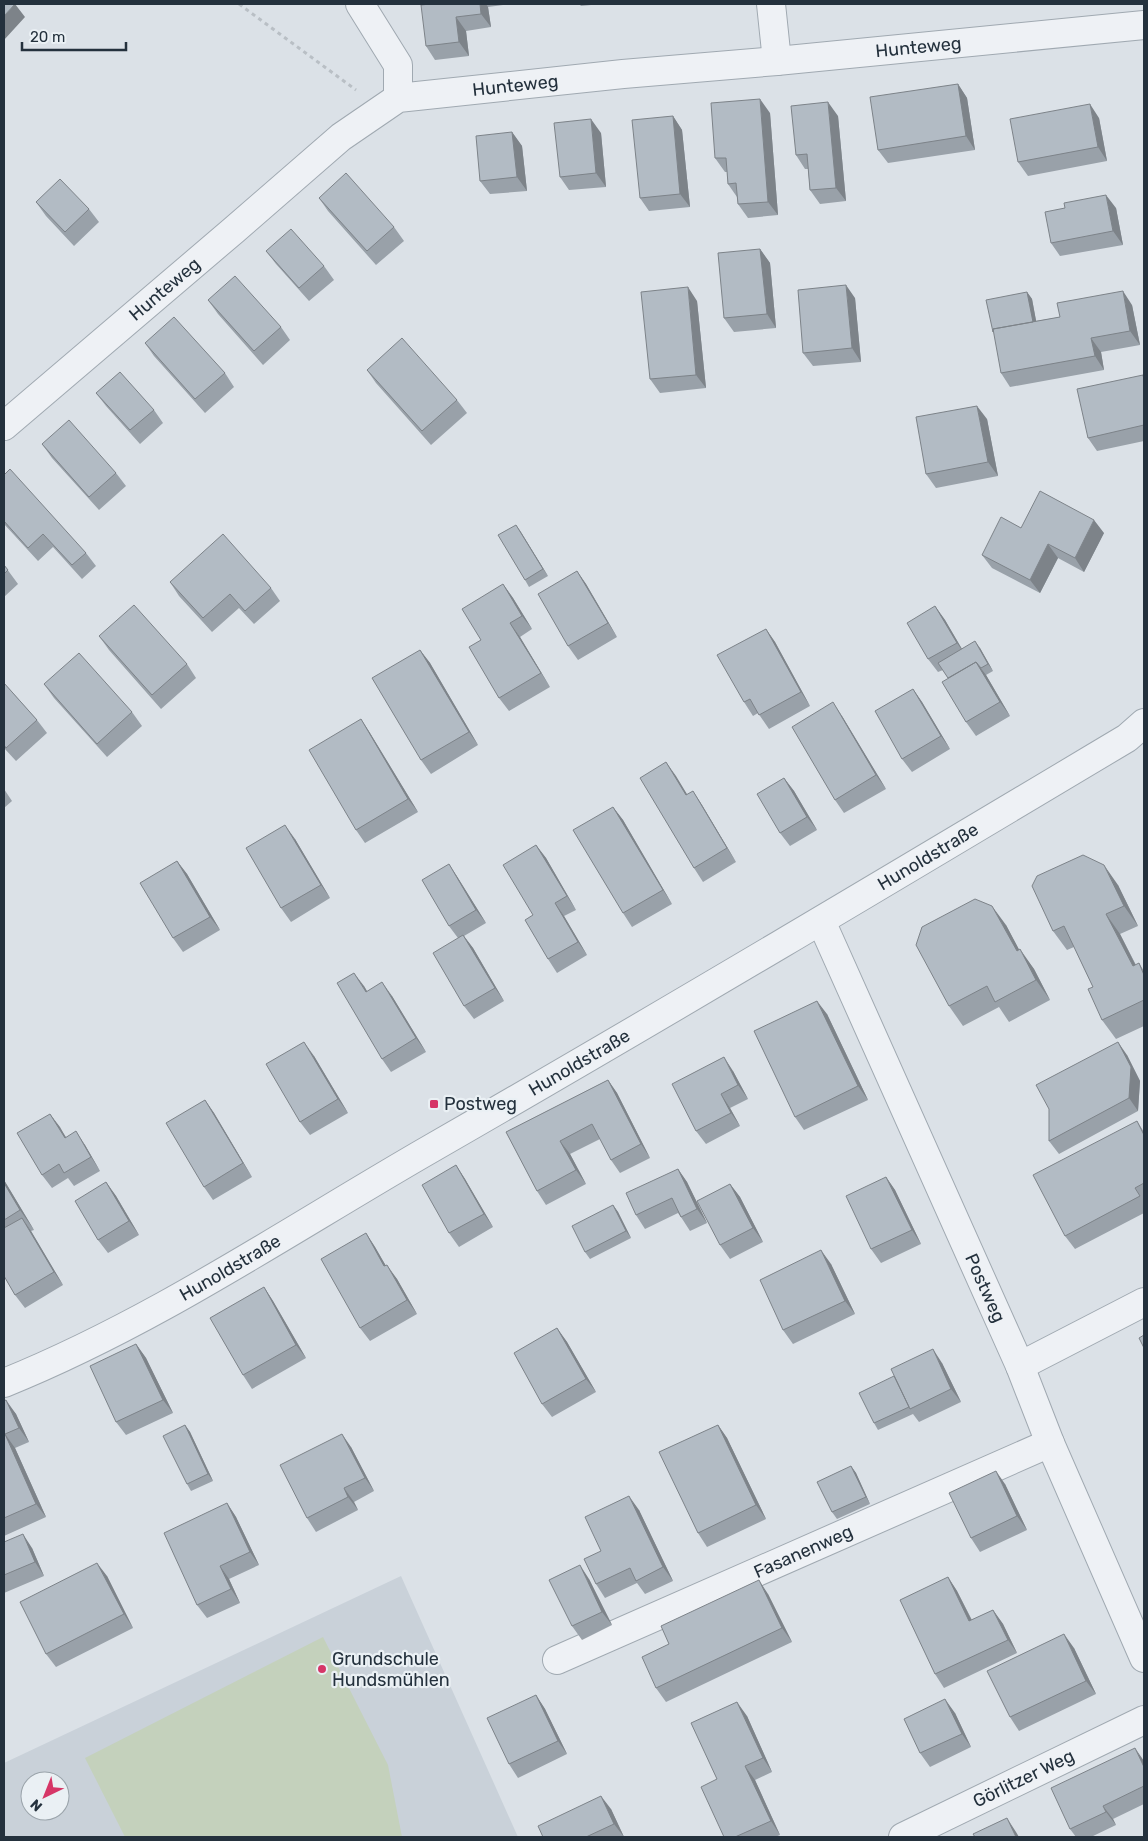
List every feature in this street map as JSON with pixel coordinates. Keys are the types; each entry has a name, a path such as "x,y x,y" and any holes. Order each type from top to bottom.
{"street":[{"path":"360,4 398,65 398,98"},
{"path":"771,4 777,61"},
{"name":"Hunteweg","path":"4,426 341,137 398,98 623,74 1144,25"},
{"name":"Hunoldstraße","path":"4,1383 55,1362 184,1294 821,921 1127,738 1144,723"},
{"name":"Postweg","path":"821,921 1020,1366 1050,1443 1144,1658"},
{"path":"1020,1366 1144,1302"},
{"name":"Fasanenweg","path":"557,1660 1050,1443"},
{"name":"Görlitzer Weg","path":"903,1837 1144,1720"}],"path":[{"path":"239,4 360,93 398,98"}],"shaded area":[{"name":"Grundschule Hundsmühlen","path":"401,1576 518,1837 4,1837 4,1763"}],"green space":[{"path":"323,1637 388,1765 402,1837 125,1837 85,1758"}],"building":[{"path":"4,4 15,4 4,16"},
{"path":"480,4 481,14 456,17 459,42 426,46 421,5"},
{"path":"958,84 966,136 878,150 870,97"},
{"path":"760,99 768,202 738,204 736,183 728,184 726,158 715,158 711,103"},
{"path":"828,102 836,188 810,190 807,154 796,155 791,106"},
{"path":"1090,104 1098,147 1018,162 1010,119"},
{"path":"673,116 680,194 640,198 632,120"},
{"path":"591,119 596,173 560,177 554,123"},
{"path":"512,132 517,177 480,181 476,136"},
{"path":"346,173 394,227 367,251 319,198"},
{"path":"60,179 89,209 65,232 36,202"},
{"path":"1106,195 1113,231 1051,243 1045,212 1065,208 1064,203"},
{"path":"291,229 324,266 299,288 266,251"},
{"path":"760,249 767,314 724,318 718,253"},
{"path":"235,276 281,327 254,351 208,300"},
{"path":"846,285 852,348 803,353 798,290"},
{"path":"688,287 696,375 650,379 641,292"},
{"path":"1123,291 1130,331 1091,338 1095,356 1001,373 993,329 1060,317 1057,303"},
{"path":"1027,292 1033,322 993,329 993,332 986,300"},
{"path":"174,317 225,373 195,399 145,343"},
{"path":"402,338 457,400 422,431 367,370"},
{"path":"120,372 154,410 130,430 96,393"},
{"path":"1143,375 1144,425 1088,438 1077,389"},
{"path":"977,406 988,462 926,474 916,417"},
{"path":"69,420 116,473 89,497 42,444"},
{"path":"10,469 86,553 72,565 43,534 28,548 4,521 4,475"},
{"path":"1040,491 1094,520 1075,558 1048,544 1030,580 982,555 1001,517 1021,528"},
{"path":"516,525 543,569 525,580 498,535"},
{"path":"223,534 271,588 245,611 230,594 203,618 170,582"},
{"path":"4,565 8,570 4,574"},
{"path":"577,571 608,623 568,646 538,594"},
{"path":"503,584 522,616 510,623 541,673 499,698 469,647 481,640 462,609"},
{"path":"134,605 187,664 152,695 99,636"},
{"path":"935,606 957,643 928,659 907,623"},
{"path":"766,629 801,692 759,715 750,699 744,702 717,655"},
{"path":"975,641 988,664 981,668 976,662 948,678 938,663"},
{"path":"420,650 469,732 421,760 372,678"},
{"path":"79,653 132,712 97,744 44,684"},
{"path":"976,662 1000,702 966,722 942,682"},
{"path":"4,683 37,720 6,748 4,745"},
{"path":"913,689 941,736 902,759 875,711"},
{"path":"833,702 876,775 835,800 792,727"},
{"path":"361,719 408,799 356,830 309,750"},
{"path":"666,762 686,795 693,791 727,848 694,868 640,778"},
{"path":"784,778 807,817 780,833 757,794"},
{"path":"613,807 663,890 623,913 573,830"},
{"path":"285,825 321,885 281,908 246,848"},
{"path":"536,845 567,896 555,903 578,942 548,959 525,920 533,915 503,865"},
{"path":"1083,855 1104,865 1124,906 1106,914 1133,966 1139,963 1144,975 1144,1000 1102,1020 1088,989 1093,987 1064,926 1053,931 1032,886 1037,876"},
{"path":"177,861 210,917 173,938 140,883"},
{"path":"449,864 476,910 449,926 422,880"},
{"path":"975,899 992,906 1017,951 1020,949 1036,980 995,1002 987,986 949,1006 916,945 922,927"},
{"path":"463,935 495,988 464,1006 433,953"},
{"path":"354,973 366,992 382,982 416,1038 382,1059 337,983"},
{"path":"817,1001 858,1086 795,1117 754,1031"},
{"path":"304,1042 338,1099 300,1122 266,1064"},
{"path":"1118,1042 1131,1067 1129,1098 1049,1141 1049,1109 1036,1085"},
{"path":"724,1057 738,1085 721,1094 731,1113 696,1131 672,1084"},
{"path":"608,1080 641,1144 611,1160 592,1124 560,1141 576,1170 537,1191 506,1132"},
{"path":"205,1100 243,1163 204,1187 166,1123"},
{"path":"50,1114 65,1138 76,1131 91,1157 64,1173 59,1164 42,1175 17,1133"},
{"path":"1137,1121 1144,1135 1144,1183 1135,1188 1140,1196 1065,1236 1033,1175"},
{"path":"456,1165 484,1214 449,1233 422,1185"},
{"path":"678,1169 697,1209 681,1217 672,1198 636,1215 626,1193"},
{"path":"886,1177 912,1230 871,1249 846,1196"},
{"path":"106,1182 129,1221 98,1240 75,1201"},
{"path":"4,1183 20,1210 4,1220"},
{"path":"730,1184 753,1228 720,1245 697,1201"},
{"path":"613,1205 626,1231 585,1252 572,1226"},
{"path":"22,1218 54,1272 15,1295 4,1276 4,1228"},
{"path":"366,1233 384,1266 387,1265 407,1300 360,1328 321,1259"},
{"path":"821,1250 845,1301 783,1330 760,1280"},
{"path":"264,1287 296,1345 243,1375 210,1318"},
{"path":"557,1328 586,1379 542,1404 514,1353"},
{"path":"1144,1335 1144,1348 1139,1338"},
{"path":"136,1344 163,1400 116,1422 90,1366"},
{"path":"933,1349 951,1389 910,1409 891,1369"},
{"path":"894,1376 909,1407 874,1423 859,1393"},
{"path":"6,1400 19,1428 5,1434 36,1504 4,1518 4,1401"},
{"path":"185,1425 208,1474 187,1484 163,1436"},
{"path":"718,1425 756,1505 698,1533 659,1452"},
{"path":"342,1434 365,1478 344,1488 348,1497 307,1518 280,1465"},
{"path":"851,1466 866,1497 832,1512 817,1482"},
{"path":"996,1471 1017,1516 971,1538 949,1493"},
{"path":"629,1496 663,1567 636,1581 630,1568 596,1584 584,1559 601,1551 585,1517"},
{"path":"227,1503 250,1552 220,1566 231,1589 197,1605 164,1533"},
{"path":"23,1534 35,1562 4,1575 4,1542"},
{"path":"97,1563 124,1614 46,1654 20,1602"},
{"path":"580,1565 602,1612 572,1626 549,1580"},
{"path":"948,1577 969,1621 993,1610 1008,1640 935,1674 900,1600"},
{"path":"759,1580 782,1628 656,1688 642,1657 669,1644 661,1626"},
{"path":"1064,1634 1086,1681 1010,1717 987,1671"},
{"path":"536,1695 558,1741 509,1764 487,1718"},
{"path":"945,1699 962,1734 920,1753 904,1719"},
{"path":"737,1702 763,1758 745,1766 771,1821 735,1837 724,1837 701,1787 717,1779 691,1723"},
{"path":"1135,1748 1144,1767 1144,1786 1103,1806 1106,1812 1070,1829 1051,1788"},
{"path":"601,1796 614,1824 586,1837 543,1837 538,1826"},
{"path":"1007,1818 1016,1837 975,1837 973,1834"}],"place":[{"name":"Postweg","path":"434,1104"},
{"name":"Grundschule Hundsmühlen","path":"322,1669"}]}
